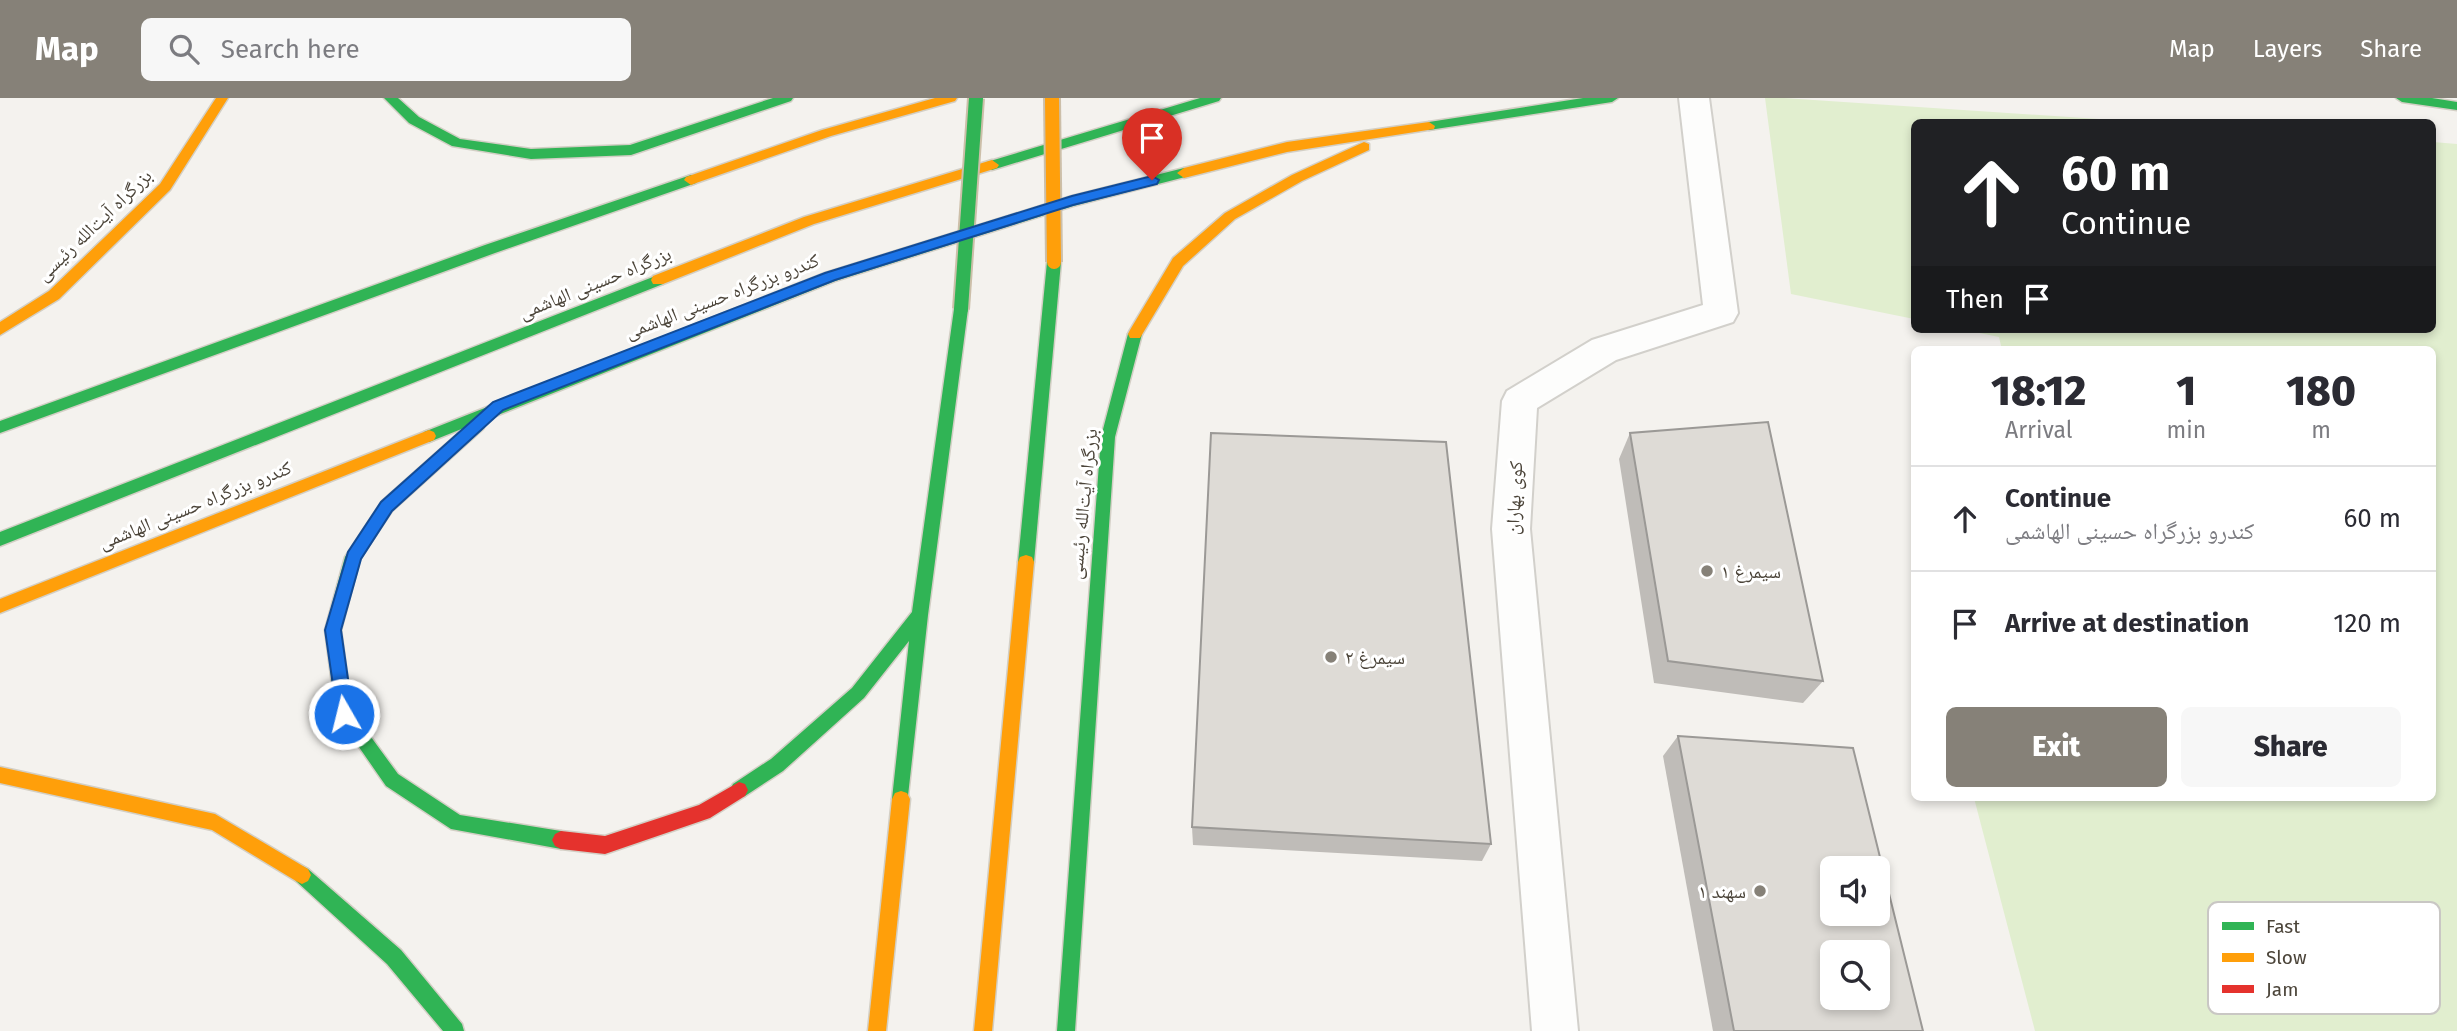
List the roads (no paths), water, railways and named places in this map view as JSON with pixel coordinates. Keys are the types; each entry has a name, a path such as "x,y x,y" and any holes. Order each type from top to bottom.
{"main road":[{"name":"بزرگراه آیت‌الله رئیسی","path":"0,329 54,295 165,187 222,98"},
{"path":"390,98 414,120 457,143 531,154 631,150 787,98"},
{"path":"0,427 503,245 827,133 951,98"},
{"path":"877,1031 920,615 961,309 976,98"},
{"path":"983,1031 1054,262 1052,98"},
{"name":"بزرگراه حسینی الهاشمی","path":"0,539 407,381 809,220 1215,98"},
{"name":"کندرو بزرگراه حسینی الهاشمی","path":"0,606 498,406 830,277 1072,201 1287,146 1612,98"},
{"path":"2402,98 2457,106"},
{"name":"بزرگراه آیت‌الله رئیسی","path":"1066,1031 1108,437 1132,338 1178,262 1230,216 1297,178 1407,127"},
{"path":"498,406 387,506 354,557 333,630 344,714 392,780 457,823 538,838 606,845 704,812 777,765 858,693 920,615"},
{"path":"0,775 215,821 299,872 394,957 455,1031"}],"street":[{"name":"کوی بهاران","path":"1555,1031 1511,529 1520,401 1604,350 1721,313 1694,98"}],"place":[{"name":"سیمرغ ۱","path":"1707,571"},
{"name":"سیمرغ ۲","path":"1331,657"},
{"name":"سهند ۱","path":"1760,891"}]}
